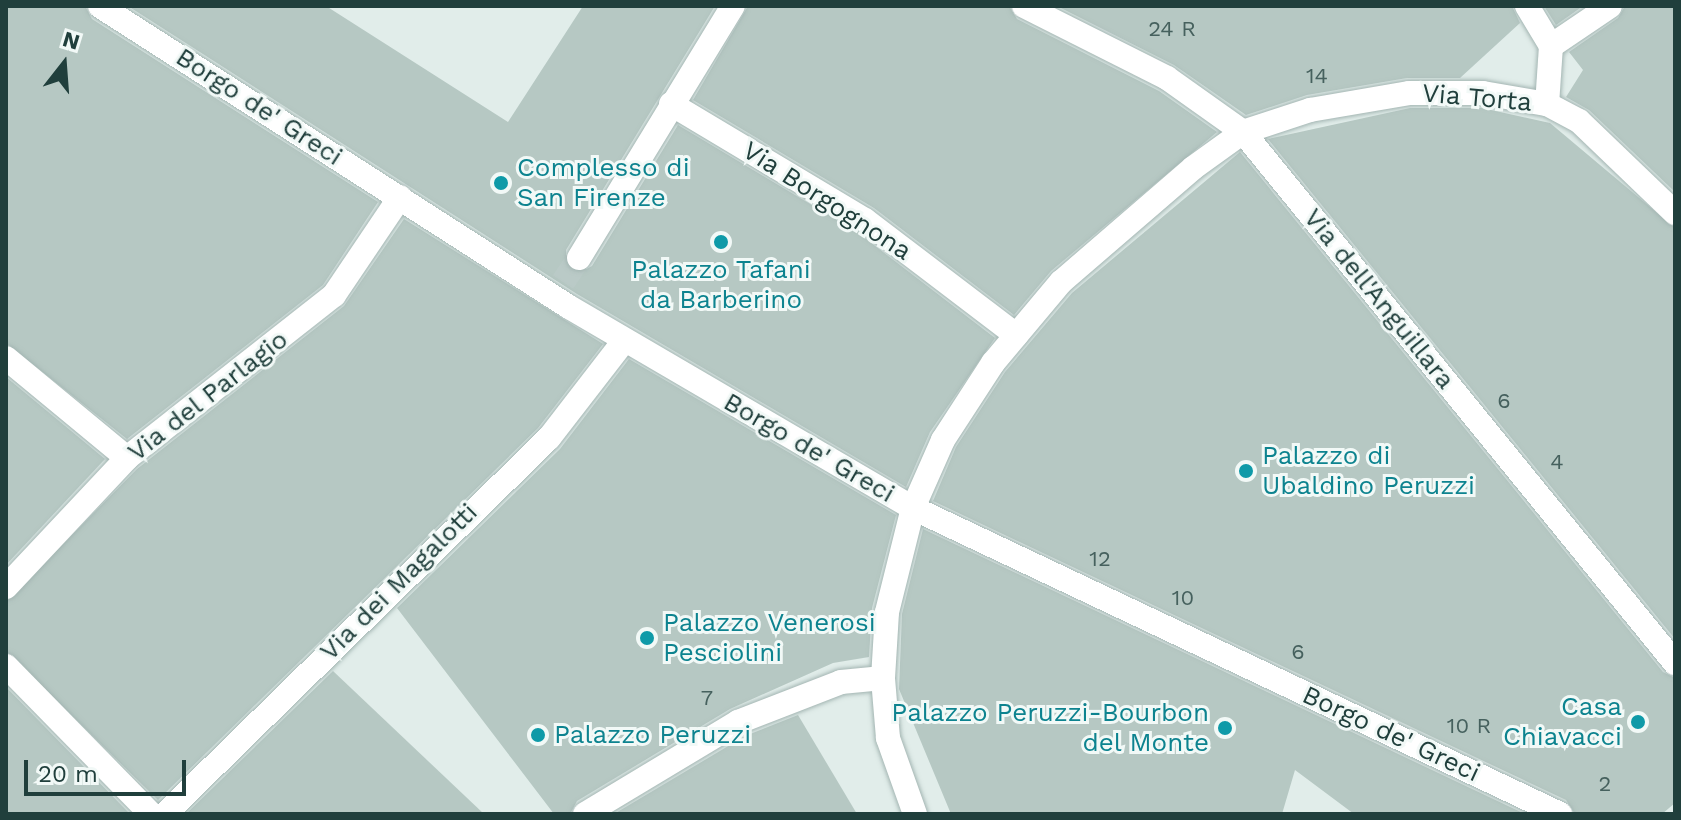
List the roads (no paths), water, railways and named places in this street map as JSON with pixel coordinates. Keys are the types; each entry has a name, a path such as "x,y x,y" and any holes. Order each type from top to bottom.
{"street":[{"name":"Borgo de' Greci","path":"100,6 400,197 558,289 624,341 913,508 1560,814"},
{"path":"579,258 733,6"},
{"name":"Via dell'Anguillara","path":"1024,6 1167,78 1243,132 1675,663"},
{"path":"1527,6 1551,46 1547,104"},
{"path":"1551,46 1610,6"},
{"name":"Via Torta","path":"1243,132 1310,110 1409,93 1450,90 1547,104 1607,142 1675,213"},
{"name":"Via Borgognona","path":"671,104 865,220 1016,335"},
{"path":"913,813 888,738 883,678 887,612 913,508 943,440 1016,335 1111,236 1243,132"},
{"name":"Via del Parlagio","path":"6,587 127,458 334,295 400,197"},
{"name":"Via dei Magalotti","path":"165,814 549,438 624,341"},
{"path":"6,358 127,458"},
{"path":"6,666 151,814"},
{"path":"585,814 738,722 841,682 883,678"}],"tunnel":[{"path":"563,282 579,258"}],"place":[{"name":"Complesso di San Firenze","path":"501,183"},
{"name":"Palazzo Tafani da Barberino","path":"721,242"},
{"name":"Palazzo di Ubaldino Peruzzi","path":"1246,471"},
{"name":"Palazzo Venerosi Pesciolini","path":"647,638"},
{"name":"Casa Chiavacci","path":"1638,722"},
{"name":"Palazzo Peruzzi-Bourbon del Monte","path":"1225,728"},
{"name":"Palazzo Peruzzi","path":"538,735"}]}
